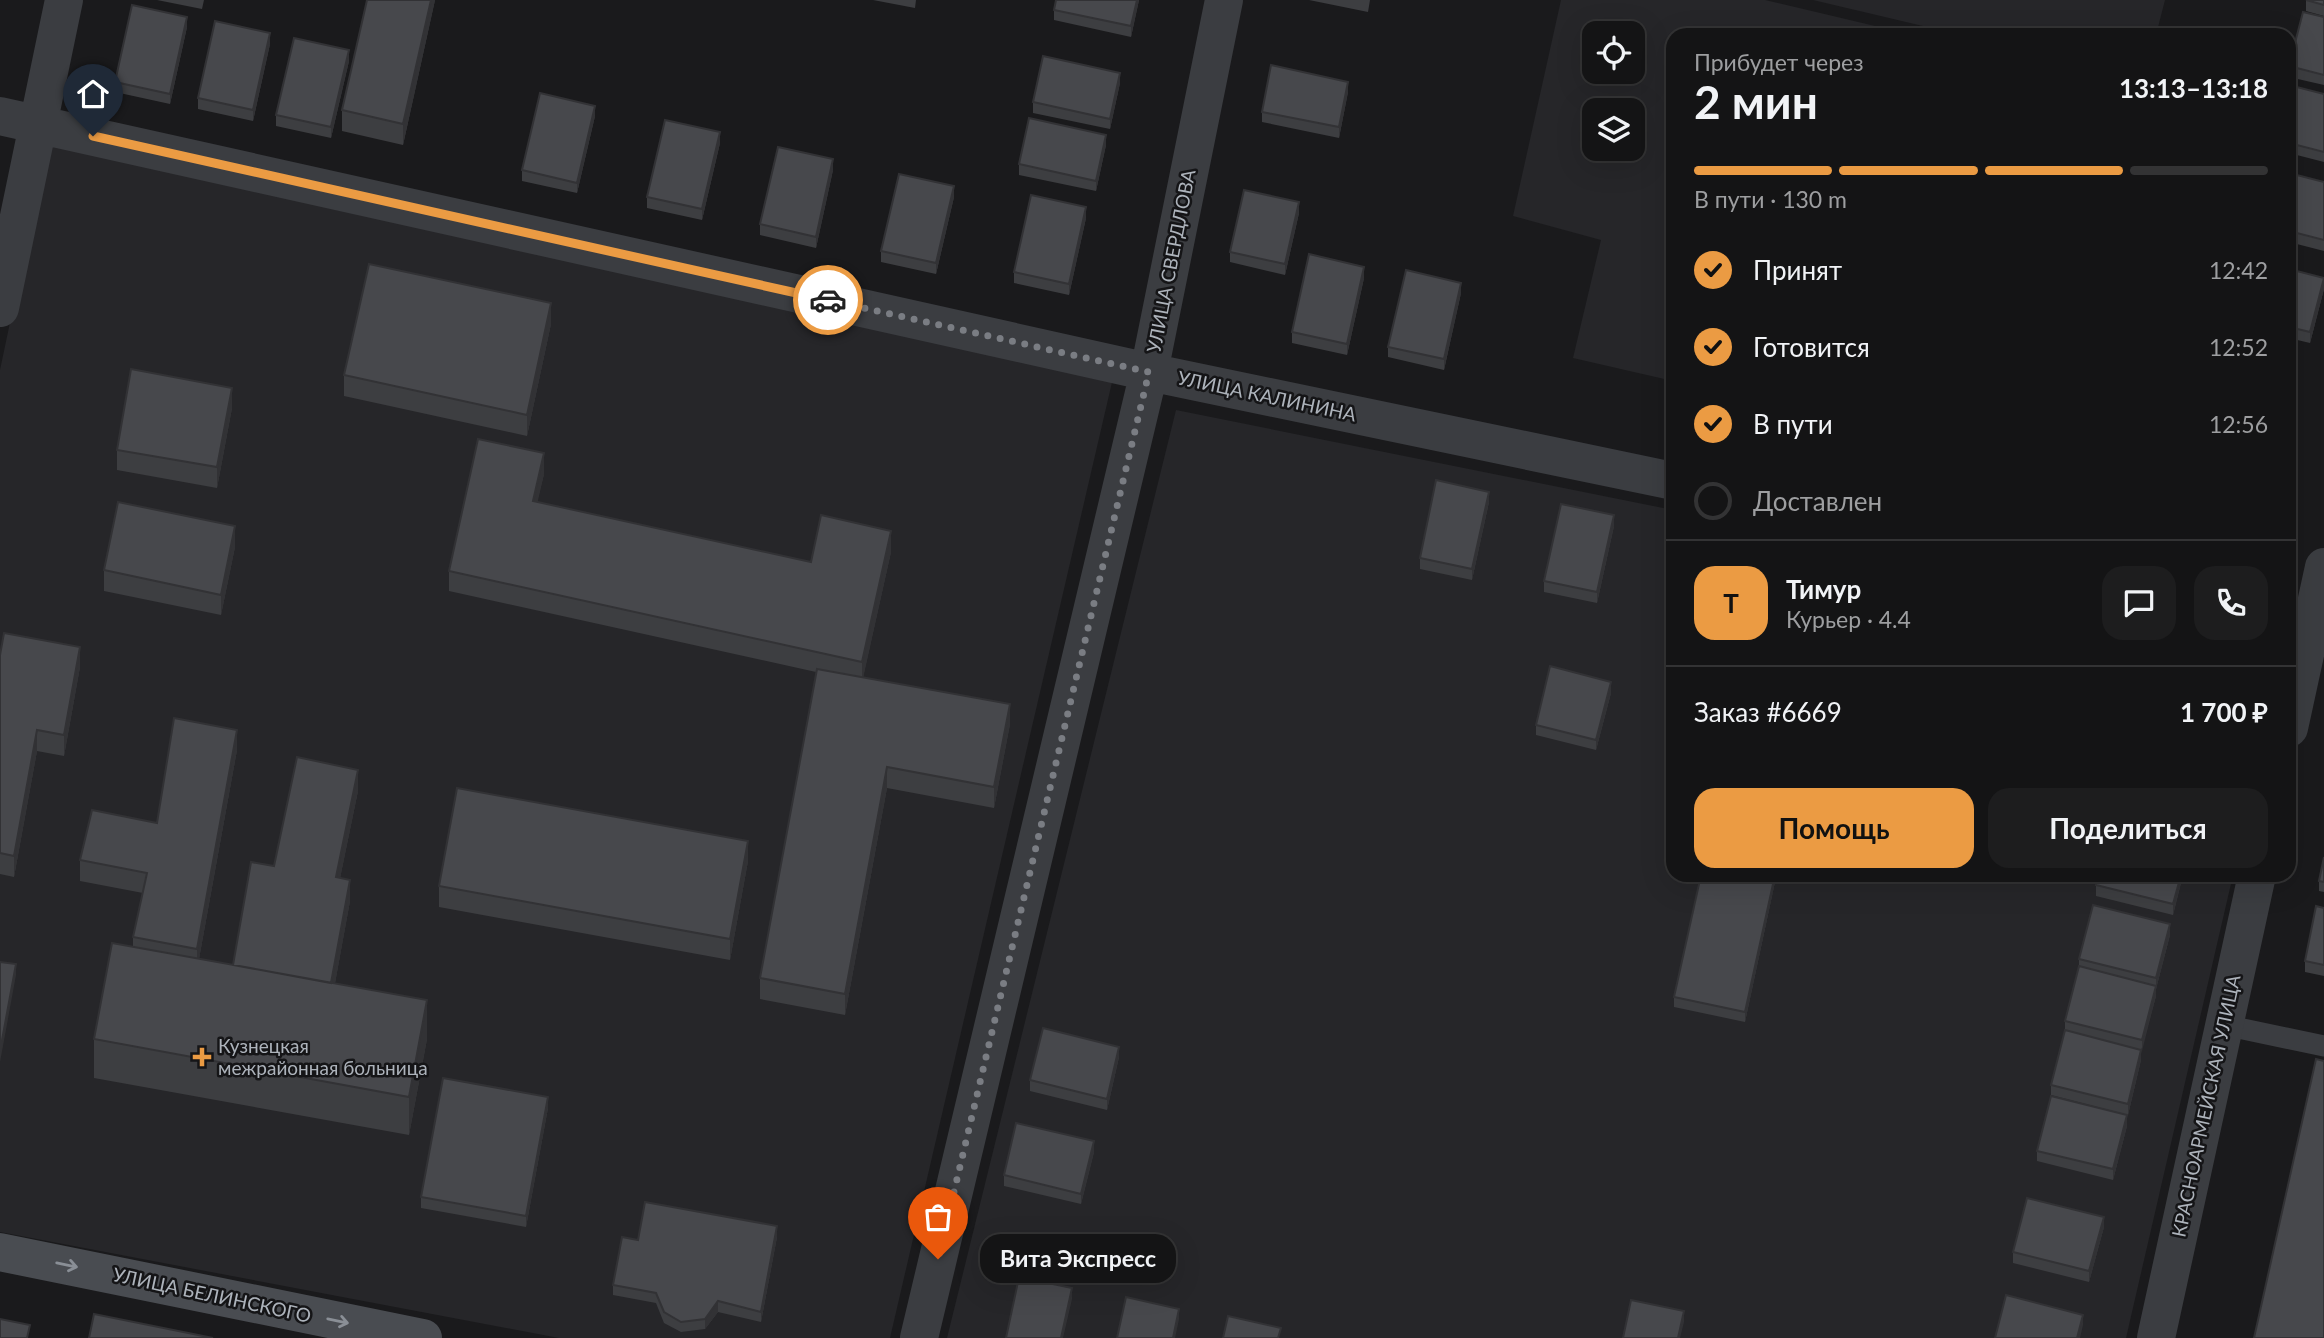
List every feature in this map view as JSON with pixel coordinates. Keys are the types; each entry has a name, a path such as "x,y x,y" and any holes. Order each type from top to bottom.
{"street":[{"path":"0,307 64,0"},
{"name":"УЛИЦА СВЕРДЛОВА","path":"919,1338 1149,372 1224,0"},
{"name":"УЛИЦА КАЛИНИНА","path":"0,116 1149,372 1666,480"},
{"path":"2296,687 2309,613 2324,567"},
{"name":"КРАСНОАРМЕЙСКАЯ УЛИЦА","path":"2156,1338 2255,882"},
{"name":"УЛИЦА БЕЛИНСКОГО","path":"0,1252 423,1338"}],"lane":[{"path":"2224,1025 2324,1046"}],"shaded area":[{"path":"1561,0 1765,0 1883,28 1666,28 1666,379 1573,358 1601,240 1513,216"},
{"path":"1813,0 2165,0 2158,28 1931,28"},
{"path":"49,137 1113,378 890,1338 559,1338 0,1232 0,370"},
{"path":"1176,410 1666,509 1666,882 2231,882 2126,1338 947,1338"}],"building":[{"path":"367,0 431,0 403,124 342,110"},
{"path":"1056,0 1137,0 1131,26 1054,10"},
{"path":"2306,0 2324,0 2324,5"},
{"path":"132,5 187,17 170,94 115,82"},
{"path":"2303,12 2324,17 2324,75 2296,68 2296,39"},
{"path":"215,21 270,33 253,110 198,98"},
{"path":"294,38 349,50 331,127 276,115"},
{"path":"1043,56 1120,73 1110,119 1033,102"},
{"path":"1271,65 1348,82 1339,127 1262,112"},
{"path":"2296,87 2324,94 2324,152 2296,145"},
{"path":"540,93 595,106 577,183 522,170"},
{"path":"1029,118 1106,135 1096,181 1019,164"},
{"path":"665,120 720,132 702,209 647,197"},
{"path":"778,147 833,159 816,237 760,224"},
{"path":"899,174 954,186 936,263 881,251"},
{"path":"2296,175 2324,182 2324,240 2296,233"},
{"path":"1244,190 1299,202 1285,264 1230,252"},
{"path":"1031,195 1086,207 1069,284 1014,272"},
{"path":"1309,254 1364,267 1347,344 1292,332"},
{"path":"369,264 551,303 527,415 344,375"},
{"path":"1406,270 1461,283 1444,359 1388,347"},
{"path":"2296,271 2324,278 2310,332 2296,329"},
{"path":"131,369 232,388 217,467 117,450"},
{"path":"478,439 544,453 533,501 811,562 821,515 891,531 862,662 449,571"},
{"path":"1436,480 1489,492 1472,569 1420,558"},
{"path":"118,502 235,526 221,595 104,570"},
{"path":"1561,504 1614,515 1597,592 1544,581"},
{"path":"4,633 80,647 64,735 37,730 14,856 0,853 0,655"},
{"path":"1550,666 1611,682 1596,740 1536,725"},
{"path":"817,669 1010,704 994,787 887,767 845,994 760,978"},
{"path":"174,718 237,730 197,949 133,937 147,873 80,860 92,810 157,823"},
{"path":"297,757 358,770 336,877 350,880 331,983 233,965 251,862 274,866"},
{"path":"457,788 748,841 730,939 439,886"},
{"path":"2324,857 2324,882 2319,881"},
{"path":"1699,882 1773,882 1745,1012 1674,997"},
{"path":"2097,882 2179,882 2173,904 2096,885"},
{"path":"2093,905 2170,924 2156,978 2079,959"},
{"path":"2316,906 2324,908 2324,965 2305,961"},
{"path":"112,943 427,1000 409,1097 94,1039"},
{"path":"0,962 16,964 0,1051"},
{"path":"2079,966 2156,986 2142,1040 2065,1021"},
{"path":"1043,1028 1119,1047 1107,1099 1030,1080"},
{"path":"2065,1030 2141,1050 2128,1104 2051,1085"},
{"path":"2316,1059 2324,1061 2324,1338 2254,1338"},
{"path":"443,1078 548,1097 526,1216 421,1197"},
{"path":"2051,1096 2127,1115 2113,1169 2037,1151"},
{"path":"1016,1123 1094,1141 1081,1194 1004,1175"},
{"path":"2027,1198 2104,1217 2089,1271 2013,1252"},
{"path":"645,1202 777,1226 761,1312 718,1301 705,1319 681,1322 664,1312 656,1293 613,1285 622,1237 638,1240"},
{"path":"1019,1277 1072,1288 1061,1338 1006,1338"},
{"path":"2006,1295 2083,1315 2077,1338 1995,1338"},
{"path":"1126,1297 1179,1309 1173,1338 1117,1338"},
{"path":"1631,1300 1684,1311 1678,1338 1623,1338"},
{"path":"94,1314 213,1338 89,1338"},
{"path":"1228,1316 1281,1328 1278,1338 1223,1338"},
{"path":"0,1319 30,1325 27,1338 0,1338"}],"way so far":[{"path":"828,300 1149,372 938,1259"}],"place":[{"name":"Кузнецкая межрайонная больница","path":"202,1057"},
{"name":"Вита Экспресс","path":"938,1259"}],"route":[{"path":"93,136 828,300"}]}
